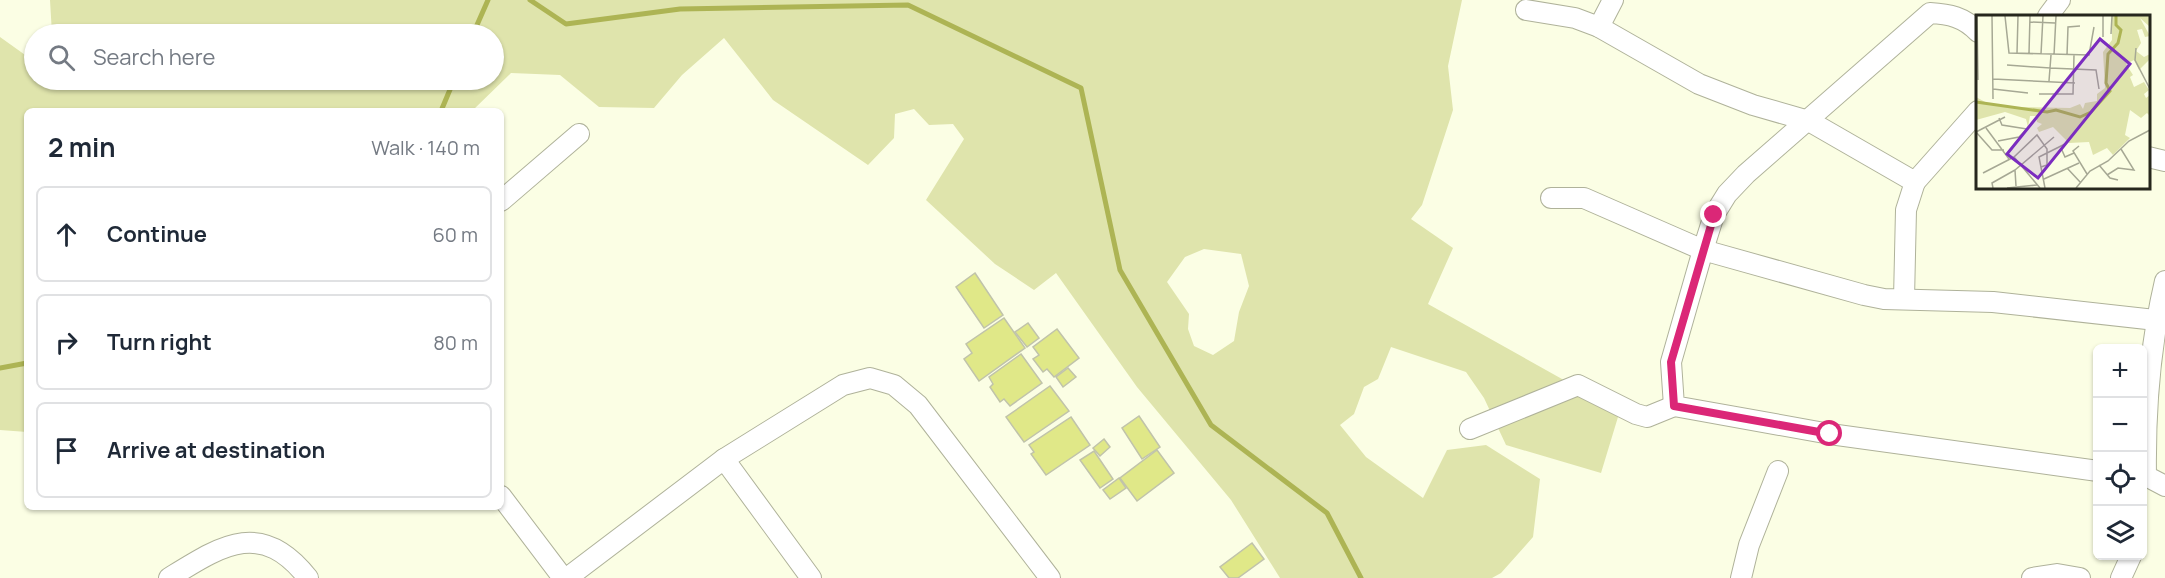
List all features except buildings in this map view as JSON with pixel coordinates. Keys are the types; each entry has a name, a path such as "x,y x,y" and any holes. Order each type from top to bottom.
{"street":[{"path":"1599,27 1613,0"},
{"path":"2049,15 2060,0"},
{"path":"1526,10 1575,18 1599,27 1700,84 1753,105 1809,122 1915,182"},
{"path":"1674,406 1671,362 1714,215 1727,194 1746,174 1809,122 1930,13 1950,14 1970,24 1976,31"},
{"path":"1904,299 1906,210 1915,182 1975,118"},
{"path":"504,198 579,134"},
{"path":"2150,158 2165,161"},
{"path":"1551,198 1584,198 1703,250 1864,295 1904,299 1993,302 2160,322"},
{"path":"2145,452 2165,281"},
{"path":"504,500 565,578 724,459 843,385 870,378 894,385 918,405 1050,578"},
{"path":"1470,429 1578,385 1647,417 1674,406 1830,434 2093,470"},
{"path":"724,459 811,578"},
{"path":"1741,578 1749,545 1778,471"},
{"path":"2147,477 2165,486"},
{"path":"169,578 228,544 258,542 283,555 308,578"},
{"path":"2121,578 2129,560"},
{"path":"2032,578 2057,574 2080,578"}],"green space":[{"path":"50,0 1462,0 1448,66 1453,110 1422,205 1411,219 1453,248 1428,304 1562,379 1618,417 1601,473 1506,445 1484,398 1466,372 1391,347 1378,379 1364,387 1354,414 1340,425 1366,457 1423,498 1447,450 1486,445 1540,479 1533,537 1501,573 1492,578 1280,578 1231,500 1137,387 1056,273 1034,290 995,264 926,200 964,139 953,124 929,125 914,109 895,114 894,138 868,165 773,100 724,38 682,75 654,108 599,107 560,75 511,73 504,80 504,24 51,24","holes":["1204,249 1241,254 1249,286 1239,312 1234,341 1213,355 1194,346 1188,329 1189,314 1167,282 1185,257"]},
{"path":"0,37 24,54 24,90 494,90 475,108 24,108 24,432 0,430"}],"waterway":[{"path":"477,24 488,0"},
{"path":"530,0 566,24 680,9 908,5 1081,88 1120,270 1211,425 1327,513 1361,578"},
{"path":"442,108 450,90"},
{"path":"0,368 24,364"}],"route":[{"path":"1714,215 1671,362 1670,374 1674,406 1830,434"}]}
